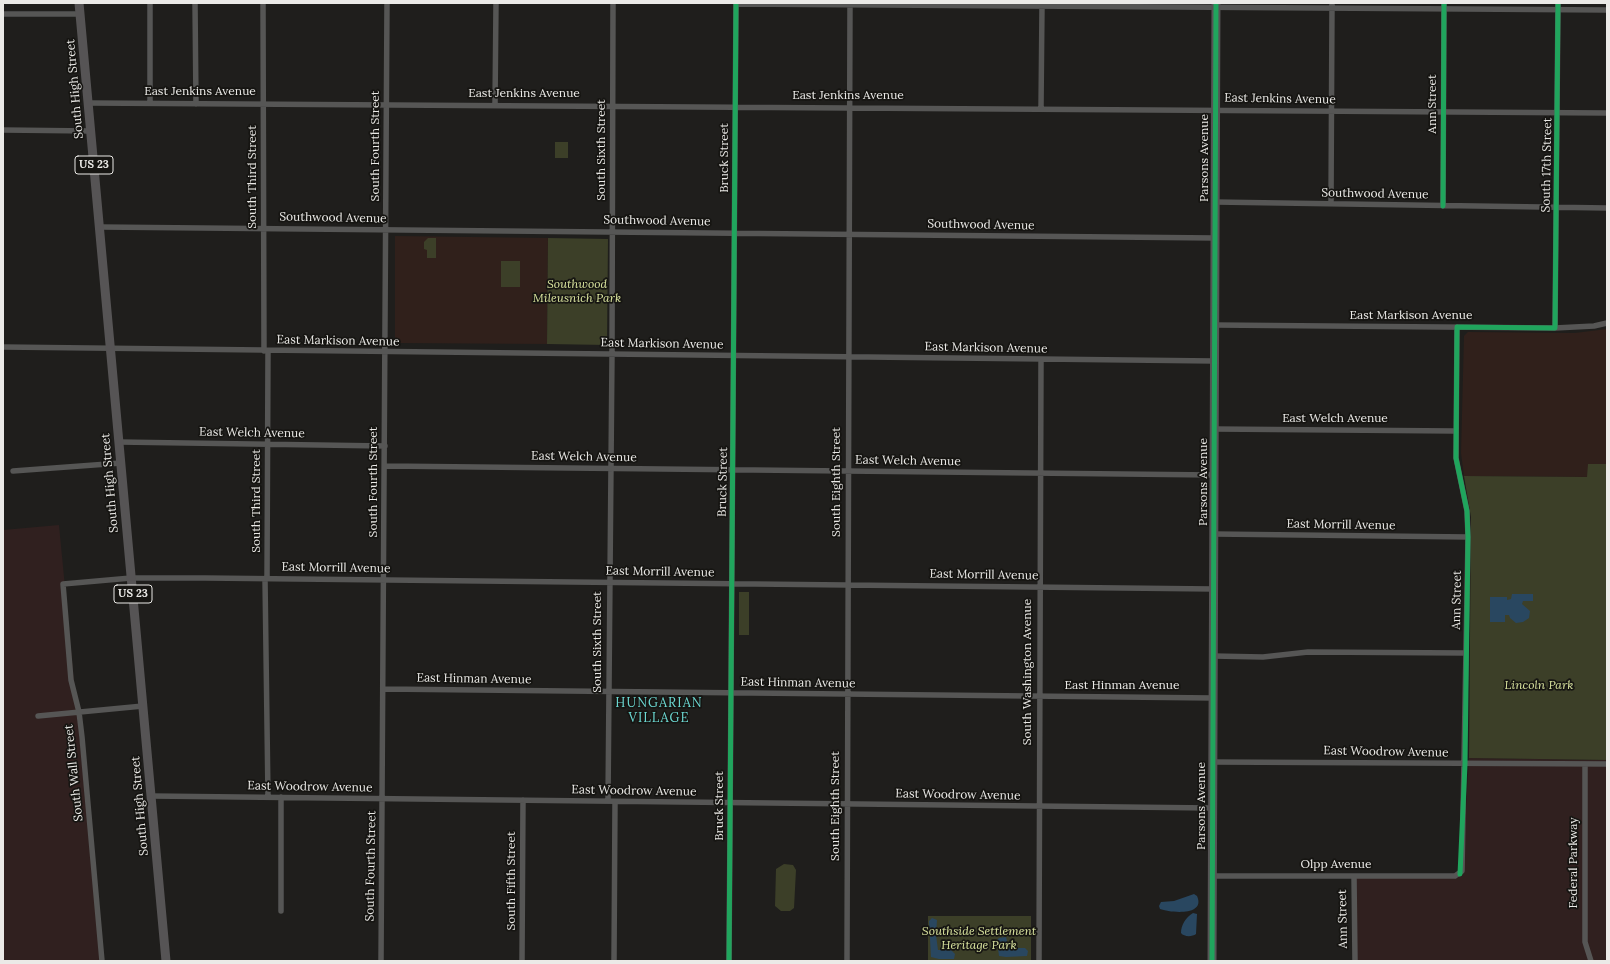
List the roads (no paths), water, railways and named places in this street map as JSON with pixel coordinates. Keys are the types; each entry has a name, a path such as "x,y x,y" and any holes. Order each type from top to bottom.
{"main road":[{"name":"South High Street","path":"79,3 166,961"},
{"name":"Parsons Avenue","path":"1212,961 1216,5"}],"street":[{"path":"150,3 150,103"},
{"path":"195,3 196,104"},
{"name":"South Third Street","path":"263,3 264,228 268,444 266,579 268,797"},
{"name":"South Fourth Street","path":"381,961 387,3"},
{"path":"496,3 496,105"},
{"name":"South Sixth Street","path":"608,801 613,3"},
{"name":"South 17th Street","path":"1555,328 1558,3"},
{"path":"736,4 1042,6 1332,5 1607,10"},
{"name":"Bruck Street","path":"729,961 734,470 736,4"},
{"name":"South Eighth Street","path":"847,961 850,4"},
{"path":"1331,204 1332,5"},
{"path":"1041,108 1042,6"},
{"name":"Ann Street","path":"1443,206 1444,6"},
{"path":"3,14 80,14"},
{"name":"East Jenkins Avenue","path":"88,103 1215,109 1607,113"},
{"path":"3,130 91,131"},
{"name":"Southwood Avenue","path":"1215,202 1607,208"},
{"name":"Southwood Avenue","path":"100,226 1215,238"},
{"name":"East Markison Avenue","path":"1215,326 1555,328 1594,326 1607,323"},
{"name":"Ann Street","path":"1457,327 1455,431 1456,458 1466,511 1468,537 1465,764 1460,874"},
{"name":"East Markison Avenue","path":"3,348 110,348 1214,362"},
{"name":"South Washington Avenue","path":"1039,961 1038,806 1040,473 1044,360"},
{"name":"East Welch Avenue","path":"1214,429 1455,431"},
{"name":"East Welch Avenue","path":"119,442 385,446"},
{"path":"13,470 121,463"},
{"name":"East Welch Avenue","path":"385,466 1214,475"},
{"name":"East Morrill Avenue","path":"1214,534 1468,537"},
{"name":"East Morrill Avenue","path":"63,584 131,578 1213,588"},
{"name":"South Wall Street","path":"63,584 71,680 79,712 102,961"},
{"path":"1213,656 1263,657 1308,652 1466,654"},
{"name":"East Hinman Avenue","path":"383,689 1213,698"},
{"path":"38,716 143,706"},
{"name":"East Woodrow Avenue","path":"1212,762 1607,764"},
{"name":"Federal Parkway","path":"1585,764 1585,942 1591,961"},
{"name":"East Woodrow Avenue","path":"151,796 1212,808"},
{"path":"281,797 281,911"},
{"name":"South Fifth Street","path":"522,961 523,800"},
{"path":"614,961 615,802"},
{"name":"Olpp Avenue","path":"1212,876 1455,876 1460,874"},
{"name":"Ann Street","path":"1354,876 1355,961"}],"water":[{"path":"1512,594 1533,594 1533,601 1523,601 1522,604 1530,611 1529,618 1523,622 1516,623 1510,618 1509,615 1505,615 1505,622 1490,622 1490,597 1507,597 1507,600 1511,599"},
{"path":"1194,894 1197,896 1198,902 1197,907 1192,910 1179,912 1160,909 1159,906 1161,902 1174,901"},
{"path":"1193,913 1197,914 1196,934 1186,936 1181,933 1181,930 1184,922"},
{"path":"932,918 937,920 936,935 938,950 951,950 955,954 954,959 939,959 931,957 929,921"},
{"path":"1006,937 1009,948 1025,948 1028,951 1027,956 999,956 997,940 999,938"}],"district":[{"name":"HUNGARIAN VILLAGE","path":"659,710"}],"park label":[{"name":"Southwood Mileusnich Park","path":"577,292"},
{"name":"Lincoln Park","path":"1539,686"},
{"name":"Southside Settlement Heritage Park","path":"979,939"}]}
